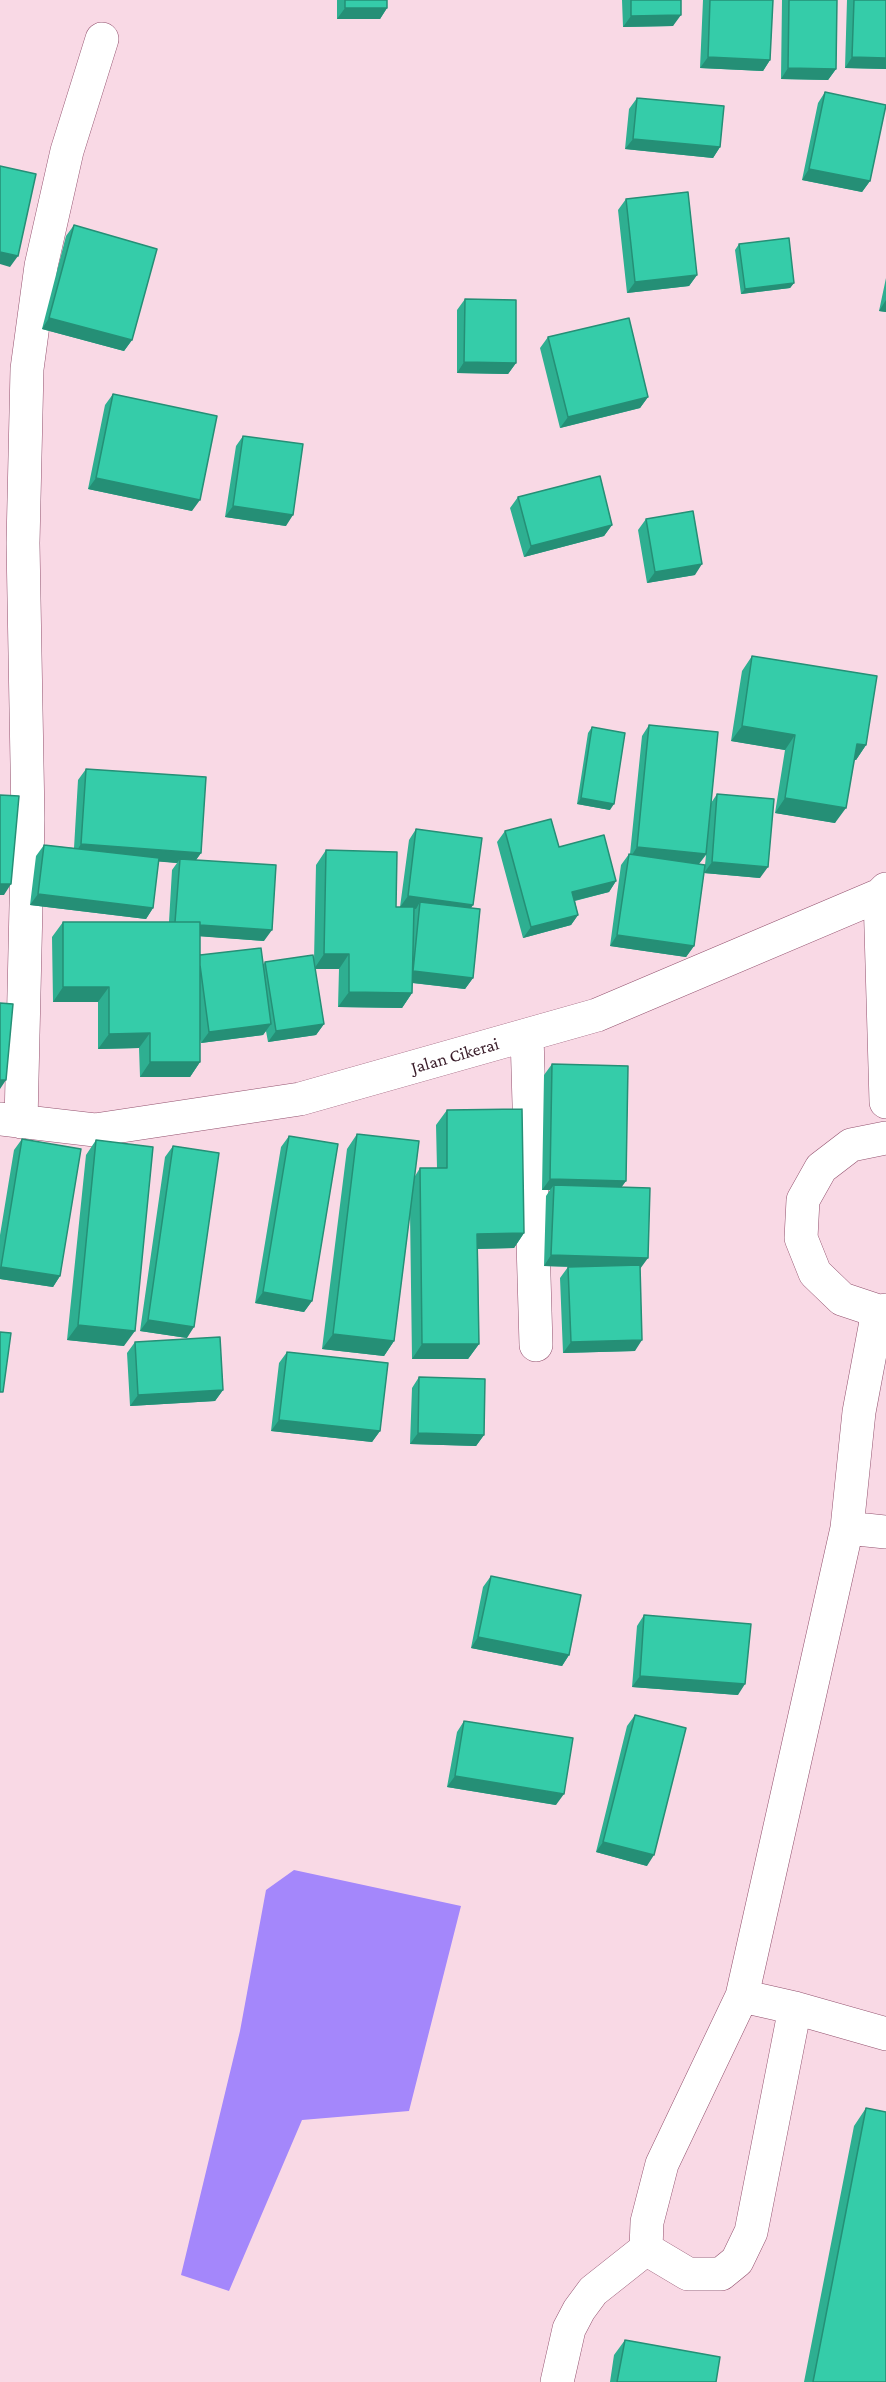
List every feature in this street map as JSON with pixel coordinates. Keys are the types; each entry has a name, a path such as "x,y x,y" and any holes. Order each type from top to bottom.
{"street":[{"path":"10,1120 28,819 11,543 27,369 41,266 67,151 102,39"},
{"path":"883,892 886,1102"},
{"name":"Jalan Cikerai","path":"10,1120 95,1130 300,1100 597,1015 883,892"},
{"path":"527,1035 536,1345"},
{"path":"646,2249 647,2222 662,2164 742,1996 847,1528 859,1412 882,1310 842,1299 815,1273 801,1238 803,1200 821,1168 851,1145 886,1138"},
{"path":"847,1528 886,1532"},
{"path":"742,1996 795,2008 886,2034"},
{"path":"646,2249 688,2274 721,2274 737,2261 751,2232 795,2008"},
{"path":"557,2382 569,2329 579,2310 593,2290 646,2249"}],"shaded area":[{"path":"294,1870 461,1906 409,2111 302,2120 229,2291 181,2275 240,2031 266,1890"}],"building":[{"path":"345,0 387,0 387,8 345,8"},
{"path":"631,0 681,0 681,15 631,16"},
{"path":"710,0 773,0 770,60 708,57"},
{"path":"789,0 837,0 836,69 788,68"},
{"path":"854,0 886,0 886,58 852,57"},
{"path":"825,92 886,105 870,181 809,169"},
{"path":"637,98 724,106 720,147 633,139"},
{"path":"0,166 36,174 18,256 0,252"},
{"path":"688,192 697,275 635,282 626,199"},
{"path":"74,225 157,249 132,340 49,318"},
{"path":"789,238 794,283 745,289 739,244"},
{"path":"465,299 516,300 516,363 464,362"},
{"path":"629,318 648,397 568,417 548,337"},
{"path":"113,394 217,416 200,500 96,478"},
{"path":"243,436 303,444 293,515 233,506"},
{"path":"600,476 612,525 531,546 518,497"},
{"path":"693,511 702,564 655,572 646,519"},
{"path":"752,656 877,676 866,745 857,744 846,808 785,798 795,735 742,726"},
{"path":"649,725 718,732 706,854 637,847"},
{"path":"592,727 625,733 614,804 581,798"},
{"path":"86,769 206,777 201,853 81,844"},
{"path":"717,794 774,799 768,867 712,862"},
{"path":"0,795 19,796 11,884 0,884"},
{"path":"551,819 559,847 604,835 616,881 572,892 578,915 531,927 505,831"},
{"path":"416,829 482,838 473,905 408,896"},
{"path":"44,845 159,858 153,908 38,894"},
{"path":"326,850 397,852 396,907 414,907 412,993 349,992 349,954 324,954"},
{"path":"629,854 705,865 694,946 617,935"},
{"path":"180,859 276,865 272,930 200,925 200,922 175,922"},
{"path":"420,902 480,909 473,978 413,971"},
{"path":"63,922 200,922 200,1062 150,1062 150,1033 109,1034 109,987 63,987"},
{"path":"261,948 271,1024 209,1032 200,955"},
{"path":"313,955 324,1024 276,1031 265,962"},
{"path":"0,1003 13,1004 6,1080 0,1080"},
{"path":"552,1064 628,1066 626,1181 550,1179"},
{"path":"522,1109 524,1233 477,1234 479,1344 422,1344 420,1168 447,1168 447,1110"},
{"path":"357,1134 419,1141 394,1341 333,1334"},
{"path":"289,1136 338,1144 312,1301 263,1292"},
{"path":"22,1139 81,1149 60,1276 1,1267"},
{"path":"96,1140 153,1147 135,1331 78,1325"},
{"path":"173,1146 219,1153 194,1327 148,1320"},
{"path":"554,1185 650,1188 648,1258 551,1255"},
{"path":"640,1265 642,1340 571,1342 568,1267"},
{"path":"0,1332 11,1333 3,1392 0,1392"},
{"path":"220,1337 223,1390 138,1395 135,1342"},
{"path":"287,1352 388,1363 380,1431 279,1420"},
{"path":"419,1377 485,1379 484,1435 418,1433"},
{"path":"491,1576 581,1595 569,1655 478,1637"},
{"path":"644,1615 751,1624 745,1684 640,1676"},
{"path":"635,1715 686,1728 654,1855 603,1842"},
{"path":"464,1721 573,1738 564,1794 455,1776"},
{"path":"866,2108 886,2112 886,2382 813,2382"},
{"path":"625,2340 720,2357 716,2382 617,2382"}]}
